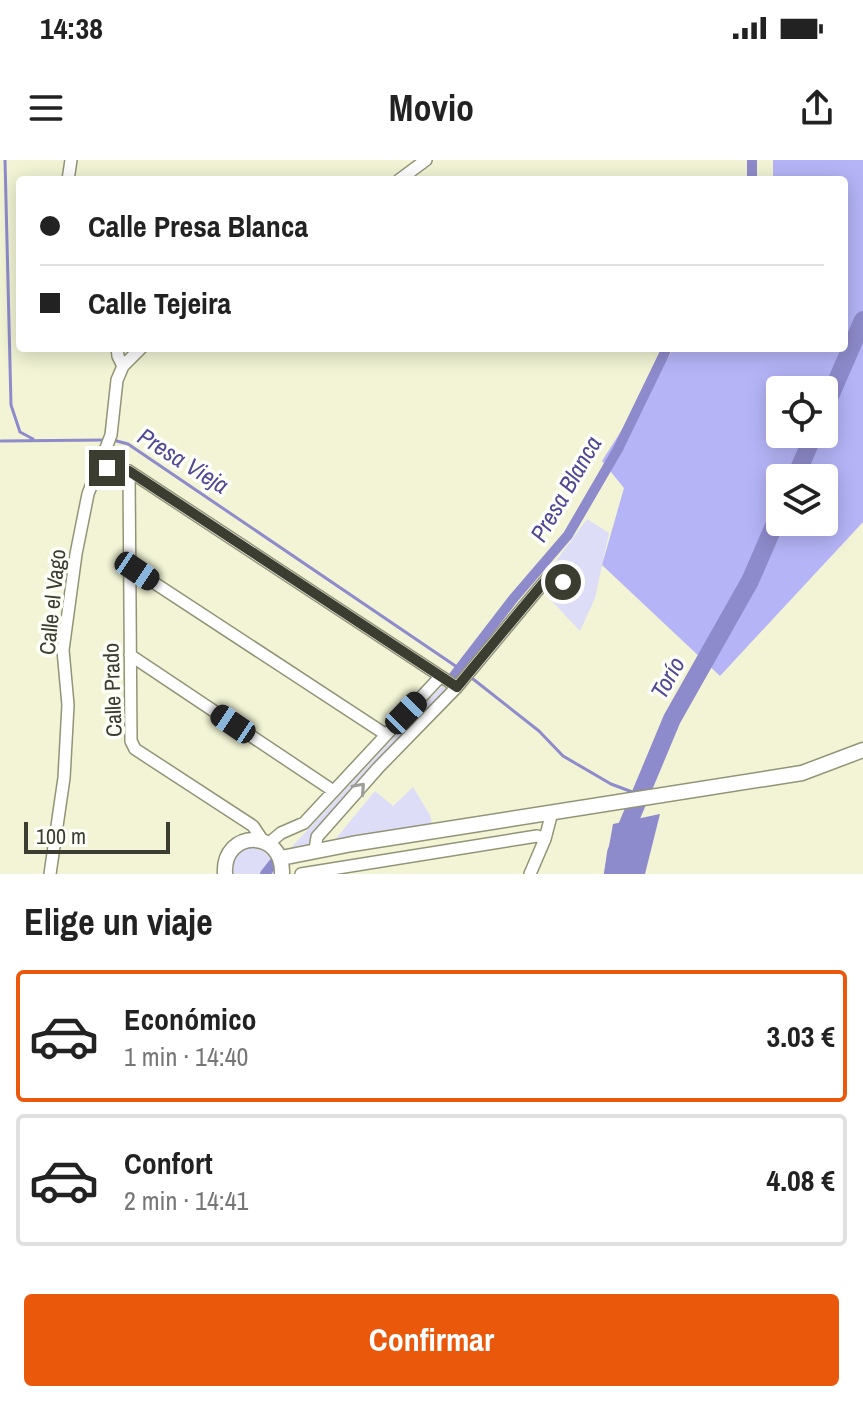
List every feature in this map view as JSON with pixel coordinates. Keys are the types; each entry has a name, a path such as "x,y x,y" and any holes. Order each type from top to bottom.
{"street":[{"path":"404,176 426,160"},
{"path":"118,352 123,366 137,352"},
{"name":"Calle el Vago","path":"50,874 64,778 68,705 63,650 67,612 88,494 109,441 117,380 123,366"},
{"path":"99,468 129,471 440,677 464,679"},
{"name":"Calle Prado","path":"129,471 130,733 135,749 253,826 266,842"},
{"path":"130,567 385,734"},
{"path":"315,850 317,837 464,679 551,574 563,582"},
{"path":"130,655 332,790"},
{"path":"225,874 225,863 234,847 246,841 266,842 304,823 440,677"},
{"path":"281,858 315,850 802,773 863,750"},
{"path":"530,874 545,839 552,812"},
{"path":"301,874 537,836 545,839"},
{"path":"266,842 281,858 282,874"}],"shaded area":[{"path":"773,160 863,160 863,522 720,676 602,565 624,488 602,461 671,352 848,352 848,176 773,176"},
{"path":"587,519 609,533 595,598 580,631 547,596 551,591 562,593 569,590 571,571 556,561"},
{"path":"442,686 450,691 350,794 309,841 309,847 288,851"},
{"path":"413,787 430,815 433,827 333,842 375,791 393,806"},
{"path":"660,814 645,874 604,874 613,824"},
{"path":"258,845 272,853 276,874 231,874 233,857 244,847"}],"waterway":[{"name":"Presa Vieja","path":"5,160 11,405 20,432 33,439"},
{"name":"Presa Blanca","path":"752,160 752,176"},
{"name":"Torío","path":"838,378 863,320"},
{"name":"Presa Blanca","path":"453,677 513,599 568,535 618,449 665,352"},
{"name":"Presa Vieja","path":"1,441 105,440"},
{"name":"Presa Vieja","path":"113,440 128,444 457,667"},
{"name":"Torío","path":"801,464 808,448"},
{"name":"Torío","path":"613,874 616,853 672,719 750,581 770,536"},
{"name":"Presa Vieja","path":"473,679 539,731 563,756 611,784 635,793"},
{"name":"Presa Blanca","path":"265,874 276,860"}],"route":[{"path":"107,468 129,471 457,687 551,574 563,582"}]}
